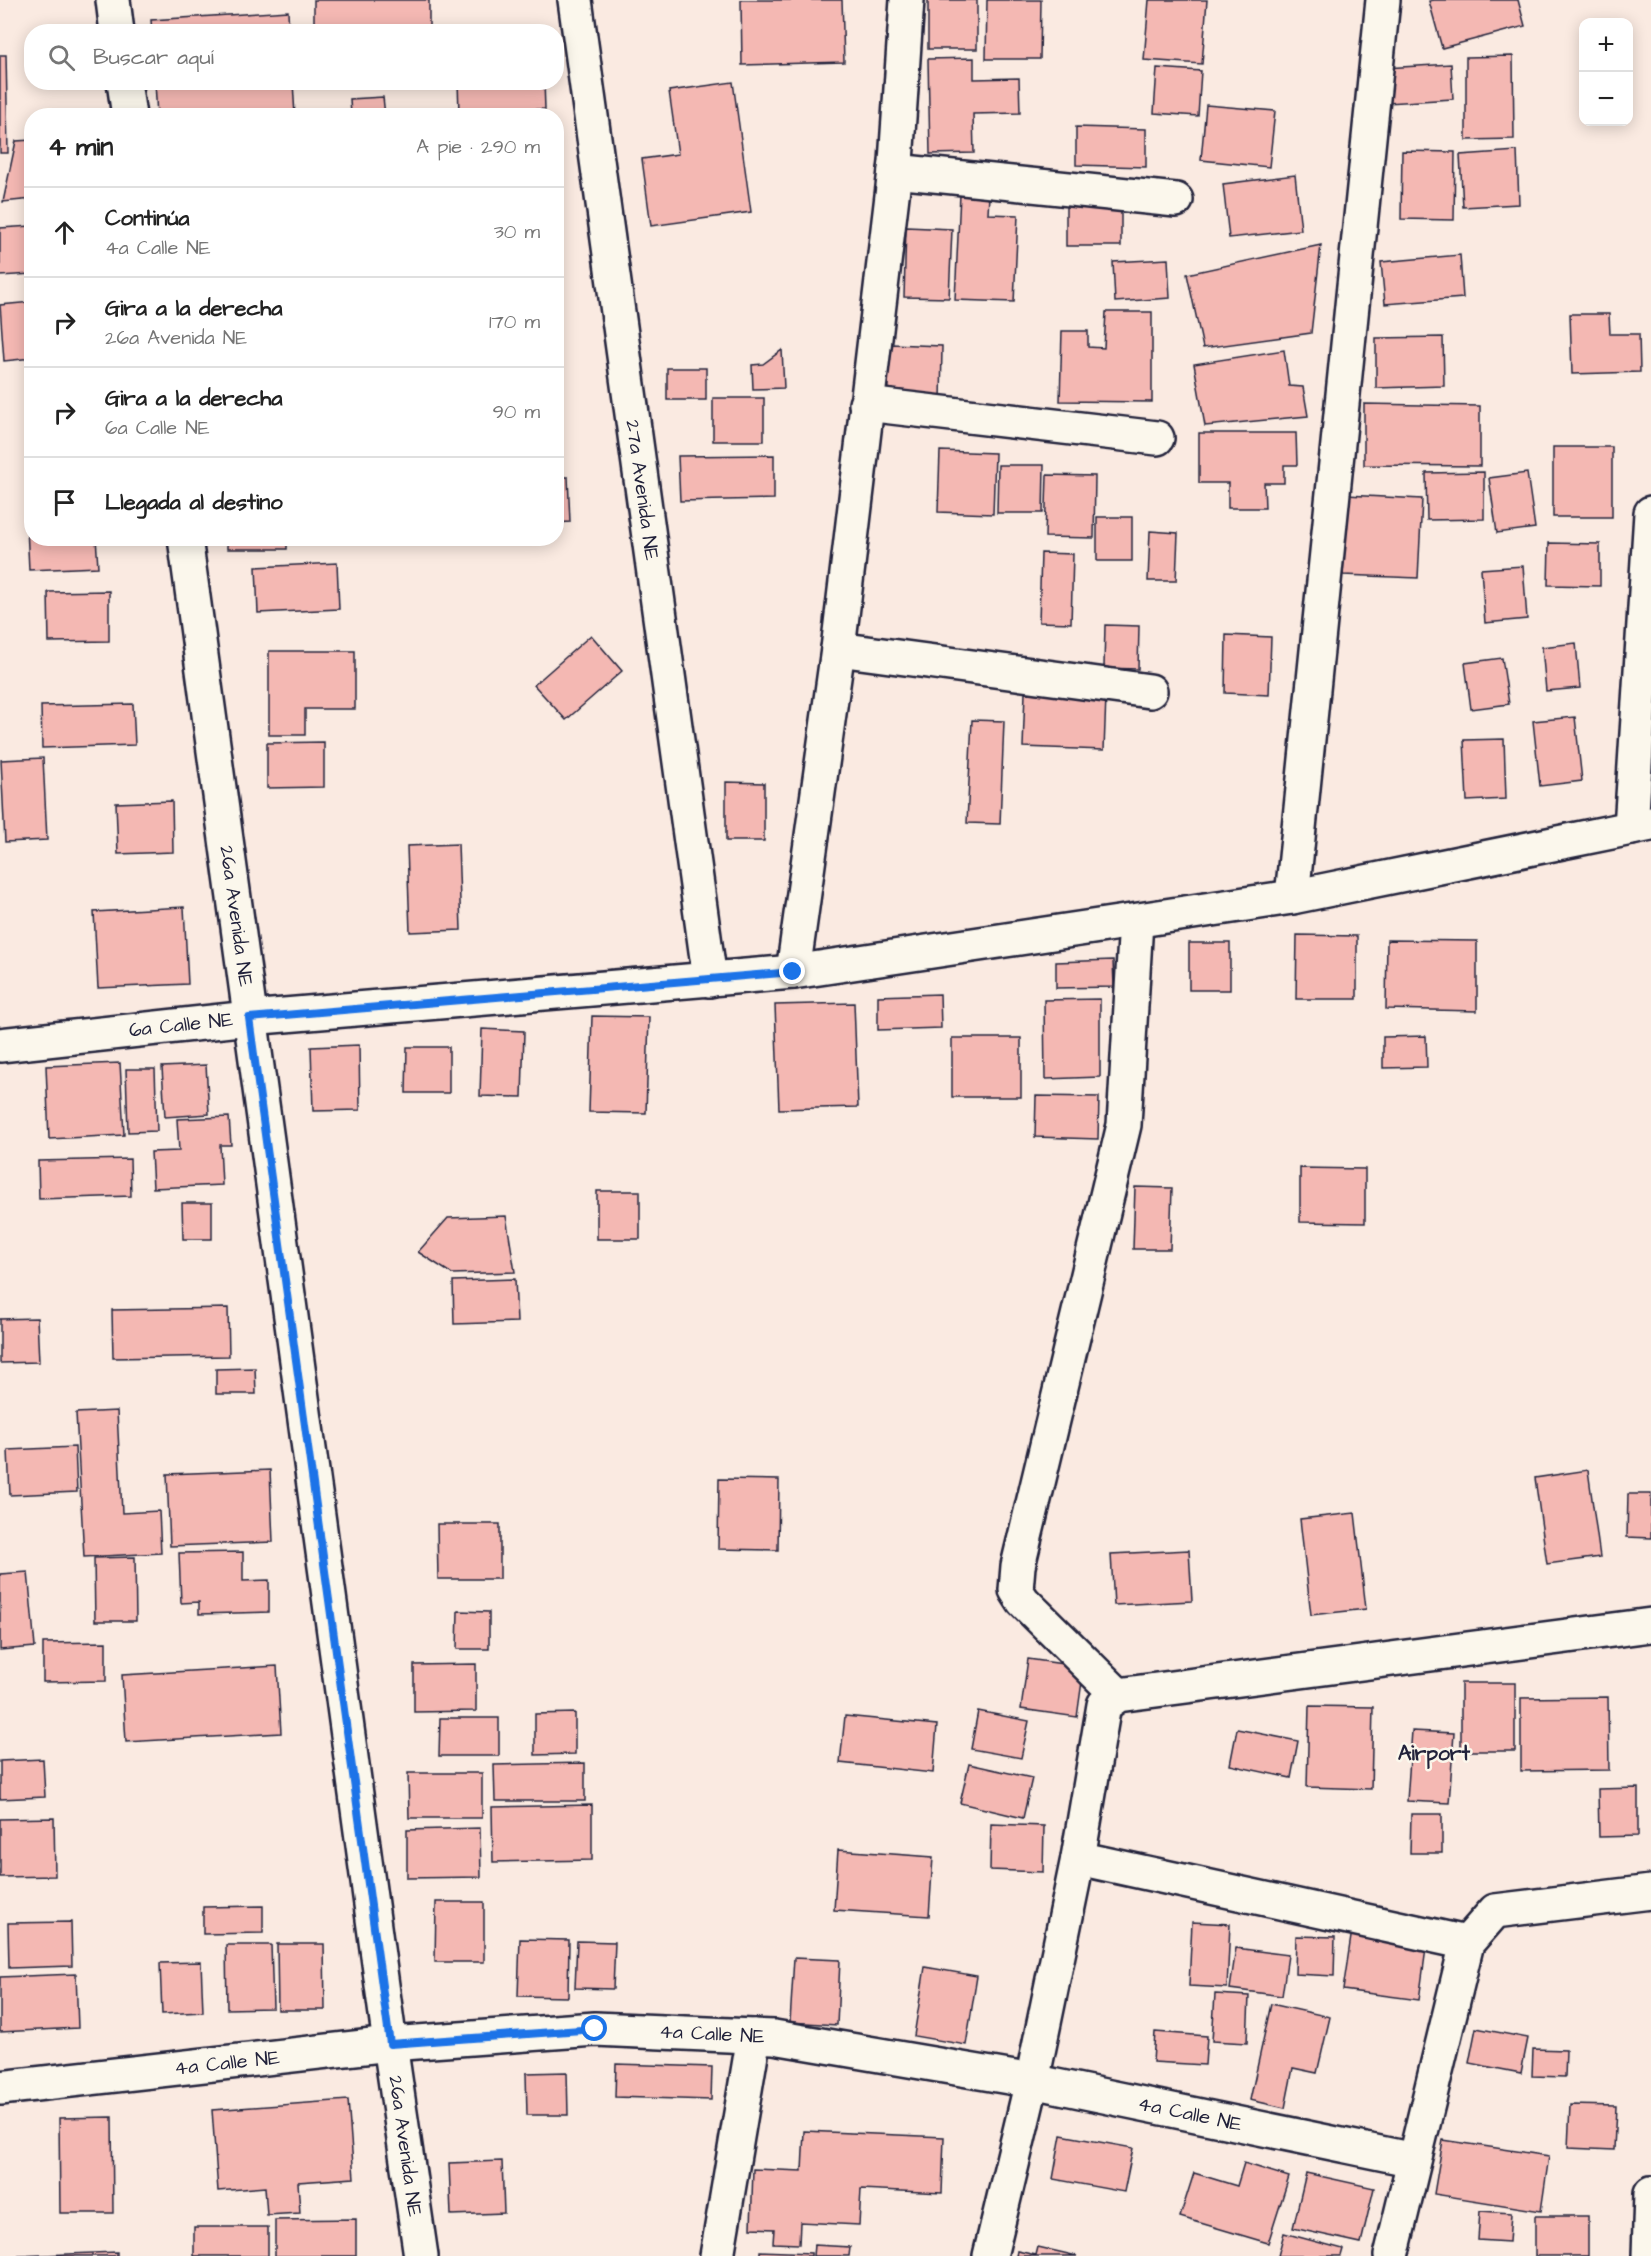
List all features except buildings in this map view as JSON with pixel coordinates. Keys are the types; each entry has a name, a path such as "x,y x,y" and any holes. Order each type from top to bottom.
{"street":[{"path":"113,0 116,24"},
{"name":"27a Avenida NE","path":"575,0 710,980"},
{"path":"793,972 838,649 895,171 907,0"},
{"path":"1292,897 1383,0"},
{"path":"125,90 128,108"},
{"path":"895,171 1176,200"},
{"path":"866,404 1157,438"},
{"path":"1641,826 1651,513"},
{"name":"26a Avenida NE","path":"186,546 249,1018 421,2256"},
{"path":"838,649 1150,691"},
{"name":"6a Calle NE","path":"0,1045 249,1018 793,972 1292,897 1641,826"},
{"path":"1118,1695 1023,1600 1016,1590 1018,1566 1124,1125 1136,921"},
{"path":"990,2256 1032,2081 1078,1858 1104,1705 1118,1695 1651,1625"},
{"path":"1078,1858 1467,1943"},
{"path":"1391,2256 1467,1943 1495,1911 1651,1892"},
{"name":"4a Calle NE","path":"0,2088 390,2044 595,2029 774,2037 1032,2081 1414,2160"},
{"path":"717,2256 754,2036"},
{"path":"1649,2256 1651,2193"}],"district":[{"name":"Airport","path":"1434,1753"}],"route":[{"path":"595,2029 390,2044 249,1018 793,972"}]}
